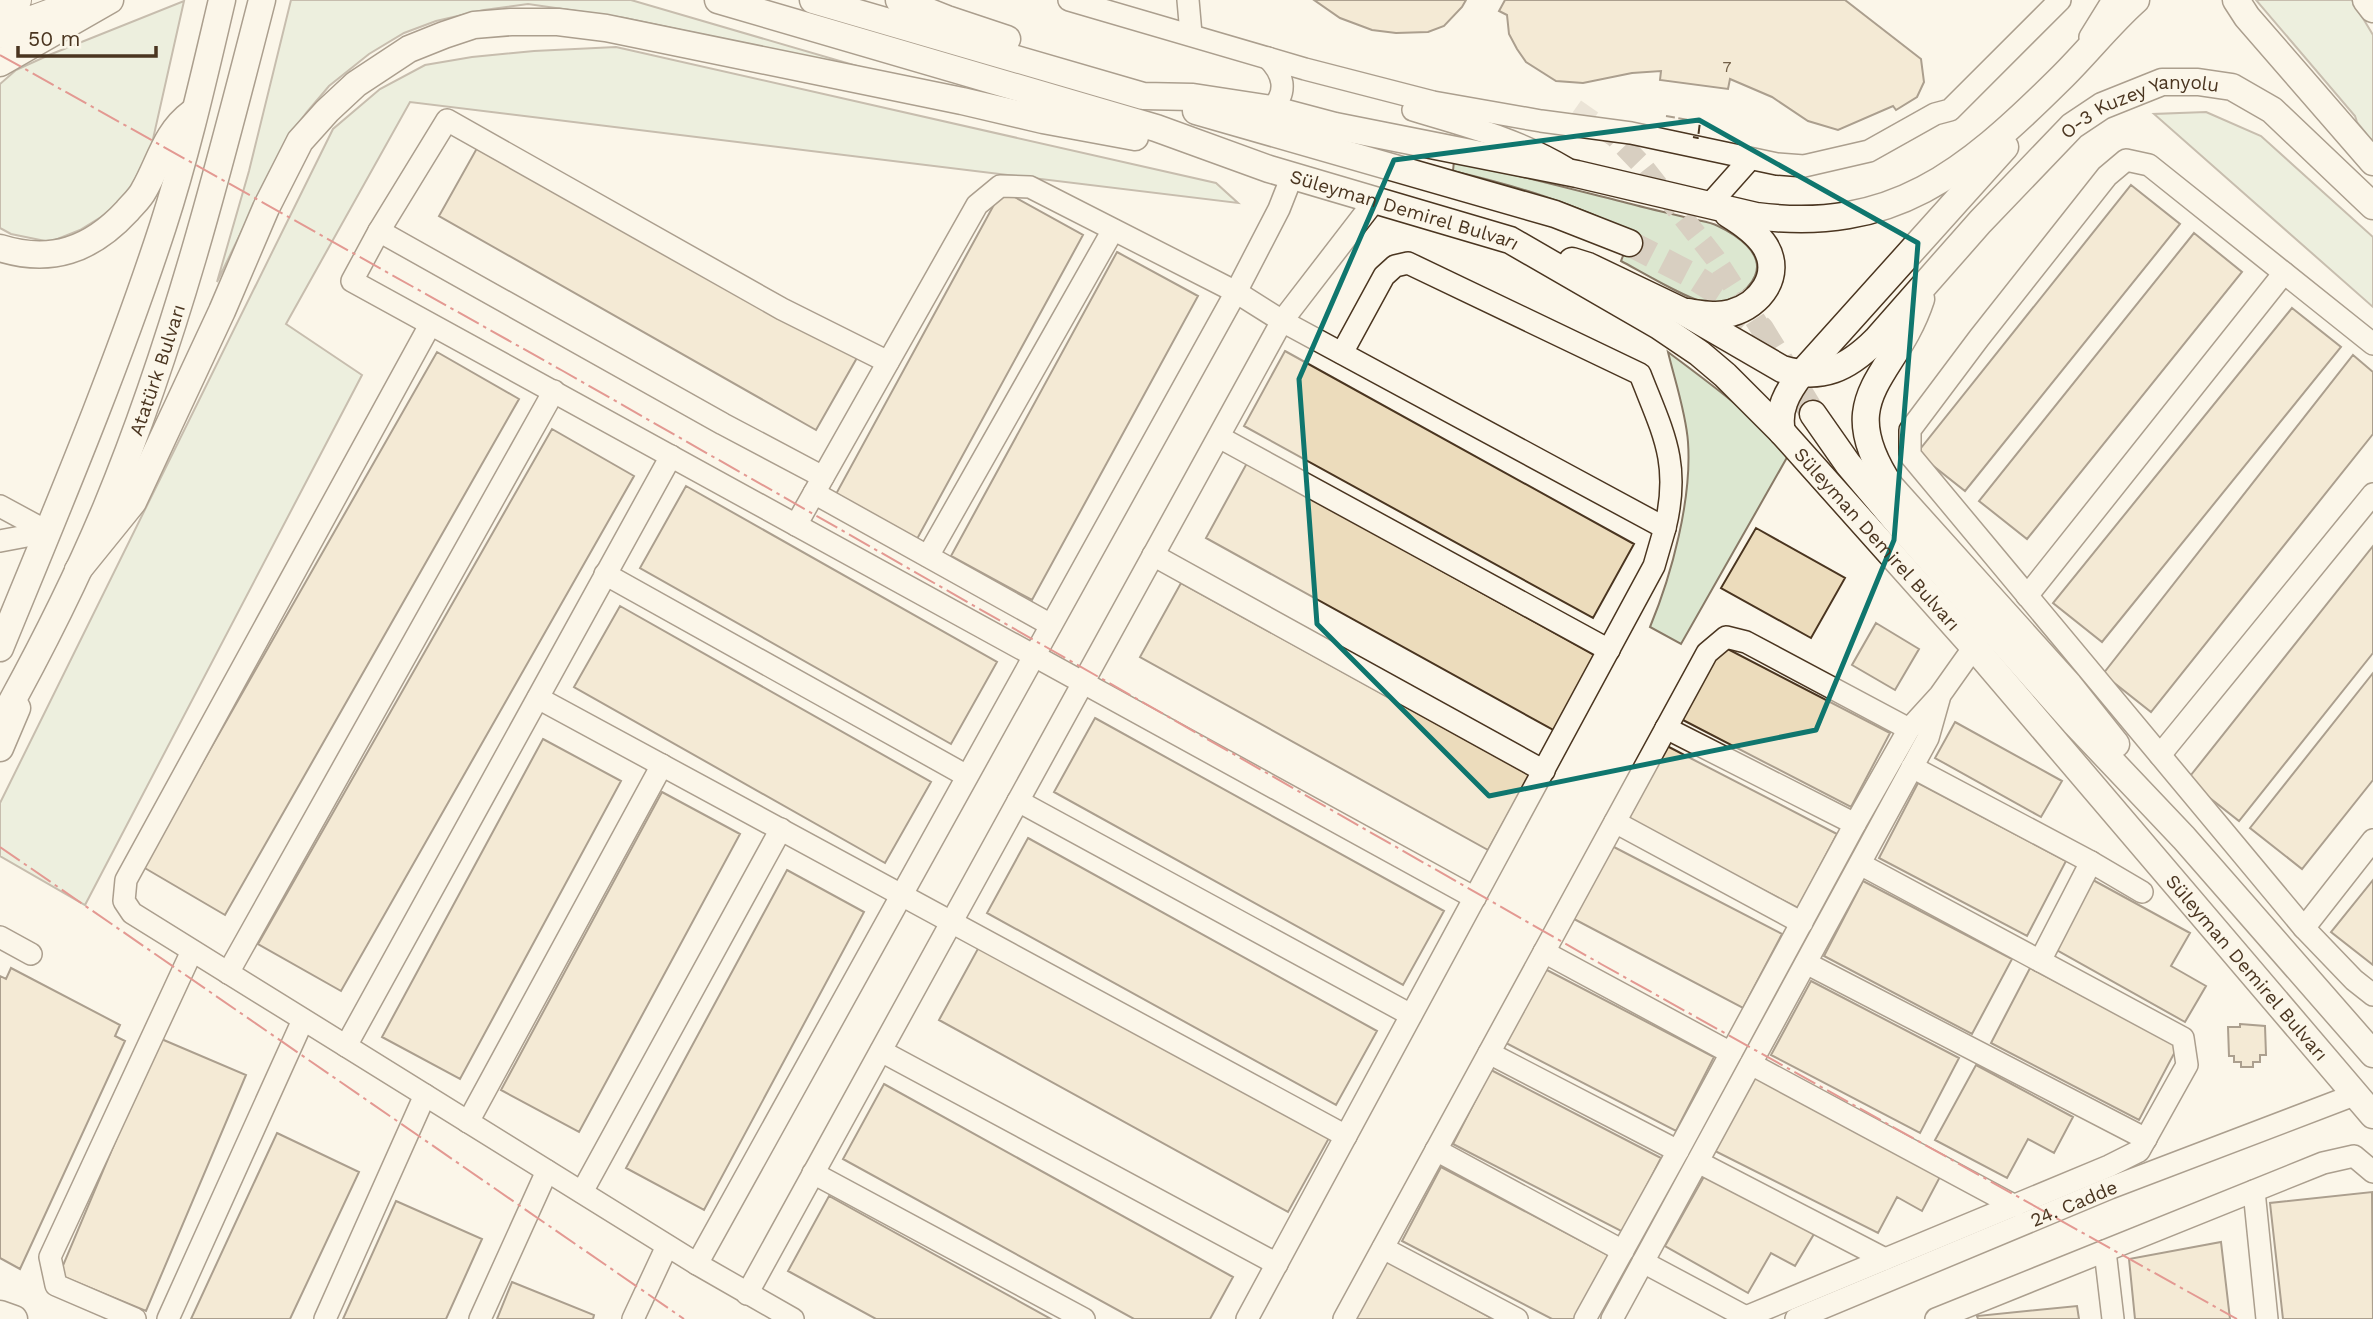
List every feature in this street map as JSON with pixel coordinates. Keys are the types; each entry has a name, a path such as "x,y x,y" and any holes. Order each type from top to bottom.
{"highway":[{"path":"0,5 16,0"},
{"path":"0,33 89,0"}],"main road":[{"path":"0,62 110,0"},
{"name":"Atatürk Bulvarı","path":"0,723 48,635 106,509 127,454 187,278 226,144 262,0"},
{"path":"718,0 1156,128 1239,158"},
{"path":"813,0 1143,96 1193,97 1271,109 1335,126 1577,174 1756,216 1784,220 1826,219 1875,211 1915,195 1965,163 2059,80"},
{"path":"899,0 947,19 1085,64 1143,96"},
{"path":"1782,432 1780,422 1784,402 1801,374 2029,121 2079,57 2136,0"},
{"path":"2236,0 2247,18 2373,162"},
{"path":"2366,0 2373,9"},
{"path":"0,648 120,348 163,225 196,110 217,7"},
{"path":"78,570 133,502 222,311 266,208 300,141 356,84 410,49 444,35 474,25 511,22 558,22 606,28 962,100 1043,120 1239,158"},
{"name":"O-3 Kuzey Yanyolu","path":"1801,374 1840,368 1857,358 2072,126 2102,106 2162,82 2198,82 2232,87 2272,110 2373,206"},
{"name":"Süleyman Demirel Bulvarı","path":"1143,96 1542,210 1629,243"},
{"path":"0,248 42,256 64,253 83,246 104,232 142,195 170,136 179,122 196,110"},
{"name":"Süleyman Demirel Bulvarı","path":"1239,158 1510,240 1659,326 1699,353 1782,432 1974,647 2373,1115"},
{"path":"1682,311 1708,315 1732,313 1749,306 1765,292 1770,278 1769,254 1764,244 1731,216 1710,204"},
{"path":"1510,240 1588,266 1682,311 1769,363 1801,374"},
{"path":"1927,281 1915,317 1904,339 1877,378 1867,407 1865,426 1870,450 1878,468 1891,487 2069,685 2130,762 2184,838"},
{"name":"Süleyman Demirel Bulvarı","path":"1813,414 1848,464 1898,523 2074,722 2184,838 2373,1054"},
{"path":"0,748 48,635"},
{"path":"0,1314 14,1319"}],"street":[{"path":"1069,0 1305,69 1433,102 1631,133 1750,159 1804,166 1869,151 1935,114 1950,110 2056,3"},
{"path":"1188,0 1191,34"},
{"path":"2079,57 2113,0"},
{"path":"1268,58 1278,68 1282,78 1282,91 1271,109"},
{"path":"1305,69 1404,107 1504,137 1543,154 1577,174"},
{"path":"888,362 782,309 447,120 379,231 352,281 1475,898"},
{"path":"1710,204 1750,159"},
{"path":"2373,344 2148,165 2126,160 2098,186 1910,430 1910,455 2304,928 2354,980 2373,995"},
{"path":"697,1264 1236,292 1279,209 1292,176"},
{"path":"796,525 976,205 1000,186 1030,187 1236,292 1282,321 1665,528"},
{"path":"747,1294 1282,321 1376,199"},
{"path":"928,556 1113,229"},
{"path":"379,231 723,424 928,556 1051,625"},
{"path":"1247,1319 1654,566 1672,495 1670,450 1640,374 1408,263 1395,266 1384,275 1342,353"},
{"path":"2027,596 2284,273"},
{"path":"430,325 126,880 124,901 132,914 667,1246 787,1317"},
{"path":"228,974 554,391"},
{"path":"1219,437 1609,650"},
{"path":"346,1046 671,456"},
{"path":"2160,755 2373,494"},
{"path":"0,506 48,532"},
{"path":"0,541 48,532"},
{"path":"1153,555 1544,771"},
{"path":"605,575 967,776"},
{"path":"1344,1319 1707,653 1726,637 1746,642 1909,729"},
{"path":"1585,1319 1909,729 1940,695 1974,647"},
{"path":"1612,1319 1928,738 1940,695"},
{"path":"538,698 1346,1136"},
{"path":"1666,728 1855,824"},
{"path":"468,1122 662,765"},
{"path":"1912,767 2142,892"},
{"path":"1018,801 1411,1015"},
{"path":"1615,822 1802,923"},
{"path":"582,1192 781,829"},
{"path":"2304,928 2373,840"},
{"path":"2039,961 2091,862"},
{"path":"1643,1262 1743,1318 2015,1206 2140,1151 2187,1065 2183,1038 1860,864"},
{"path":"0,937 31,954"},
{"path":"135,1319 56,1285 50,1257 192,951"},
{"path":"1544,952 1731,1053"},
{"path":"1806,963 2146,1139"},
{"path":"168,1319 303,1020"},
{"path":"881,1051 1277,1264"},
{"path":"1489,1053 1678,1152"},
{"path":"1751,1064 2015,1206"},
{"name":"24. Cadde","path":"1796,1319 2110,1188 2354,1095"},
{"path":"325,1319 425,1096"},
{"path":"1436,1150 1623,1251"},
{"path":"1949,1316 2323,1163 2354,1156 2373,1172"},
{"path":"1698,1161 1885,1259"},
{"path":"480,1319 547,1171"},
{"path":"813,1174 1084,1319"},
{"path":"2254,1191 2267,1319"},
{"path":"633,1319 667,1246"},
{"path":"1382,1248 1517,1319"},
{"path":"2105,1251 2113,1319"}],"highlighted area":[{"path":"1699,120 1918,243 1894,540 1816,730 1489,796 1317,624 1299,379 1394,160"}],"green space":[{"path":"291,0 631,0 881,73 625,18 528,4 436,21 404,33 369,54 329,86 307,112 287,138 217,282 249,171"},
{"path":"2256,0 2352,0 2373,35 2373,142 2355,116"},
{"path":"184,1 151,148 126,197 80,230 50,242 11,234 0,228 0,84 16,70 49,55"},
{"path":"616,47 1216,183 1238,203 410,102 286,324 362,375 85,905 0,856 0,803 333,129 380,89 425,65 534,51"},
{"path":"2206,112 2261,136 2373,237 2373,307 2154,114"},
{"path":"1454,161 1715,225 1747,245 1756,260 1755,276 1747,288 1728,300 1714,303 1699,301 1621,261 1632,233 1545,196 1453,171"},
{"path":"1668,352 1746,413 1789,454 1681,644 1650,627 1673,560 1687,488 1688,442 1685,420"}],"building":[{"path":"1314,0 1466,0 1444,26 1428,32 1396,33 1372,30 1340,18"},
{"path":"1505,0 1845,0 1921,59 1924,82 1917,97 1896,110 1893,106 1838,130 1808,121 1772,97 1730,79 1728,89 1660,80 1661,71 1632,73 1583,83 1556,81 1526,62 1517,49 1509,34 1507,15 1499,11"},
{"path":"481,141 858,356 816,430 439,216"},
{"path":"2131,185 2180,224 1965,491 1917,453"},
{"path":"1002,190 1083,235 917,539 836,494"},
{"path":"2194,233 2242,272 2027,539 1979,501"},
{"path":"1117,252 1198,296 1032,600 951,556"},
{"path":"2292,308 2341,347 2102,642 2053,603"},
{"path":"1285,351 1634,544 1593,618 1244,426"},
{"path":"437,352 519,399 225,915 143,867"},
{"path":"2353,355 2373,372 2373,434 2151,712 2103,674"},
{"path":"552,429 634,476 341,991 258,944"},
{"path":"1247,463 1596,656 1555,731 1206,538"},
{"path":"686,486 997,662 951,744 640,568"},
{"path":"1756,528 1845,578 1811,638 1721,588"},
{"path":"2373,546 2373,653 2239,821 2187,780"},
{"path":"1181,583 1530,775 1488,850 1140,657"},
{"path":"620,606 931,782 885,863 574,687"},
{"path":"1876,623 1919,649 1895,690 1852,665"},
{"path":"1720,645 1890,733 1851,807 1681,719"},
{"path":"2373,673 2373,780 2302,869 2250,828"},
{"path":"1095,718 1444,911 1403,985 1054,792"},
{"path":"1955,722 2062,781 2041,817 1935,758"},
{"path":"543,739 621,781 460,1079 382,1037"},
{"path":"1667,746 1837,834 1798,908 1628,820"},
{"path":"1918,783 2066,861 2027,936 1879,858"},
{"path":"662,792 740,834 579,1132 501,1090"},
{"path":"1028,838 1377,1031 1336,1105 987,913"},
{"path":"1612,846 1782,934 1743,1008 1574,919"},
{"path":"787,870 864,912 704,1210 626,1168"},
{"path":"2093,880 2190,933 2171,966 2206,986 2185,1022 2055,949"},
{"path":"2373,880 2373,965 2331,932"},
{"path":"1863,881 2012,959 1972,1034 1824,956"},
{"path":"980,945 1329,1138 1288,1212 939,1020"},
{"path":"11,968 120,1025 115,1036 125,1041 20,1269 0,1258 0,976 6,979"},
{"path":"2030,968 2178,1046 2139,1120 1991,1043"},
{"path":"1545,969 1714,1057 1676,1131 1506,1043"},
{"path":"1811,981 1959,1058 1920,1133 1771,1055"},
{"path":"2240,1024 2265,1026 2266,1055 2260,1055 2260,1062 2253,1062 2253,1067 2241,1067 2241,1062 2234,1062 2234,1056 2229,1056 2228,1027 2240,1027"},
{"path":"159,1038 246,1075 146,1311 59,1275"},
{"path":"1976,1065 2073,1117 2054,1153 2028,1139 2007,1178 1935,1140"},
{"path":"1491,1070 1661,1158 1623,1232 1453,1144"},
{"path":"1752,1076 1942,1173 1922,1211 1897,1197 1878,1233 1713,1150"},
{"path":"884,1084 1233,1277 1210,1319 1134,1319 843,1159"},
{"path":"277,1133 359,1172 290,1319 191,1319"},
{"path":"1441,1167 1610,1256 1578,1319 1552,1319 1402,1241"},
{"path":"1706,1173 1814,1234 1795,1266 1771,1253 1748,1293 1665,1246"},
{"path":"2372,1192 2373,1319 2283,1319 2270,1203"},
{"path":"829,1196 1051,1319 876,1319 788,1271"},
{"path":"396,1201 482,1239 446,1319 343,1319"},
{"path":"2221,1242 2230,1319 2135,1319 2129,1259"},
{"path":"1386,1260 1493,1319 1353,1319"},
{"path":"512,1282 594,1315 593,1319 497,1319"},
{"path":"2077,1306 2079,1319 1978,1319 1977,1316"}],"tunnel":[{"path":"1575,109 1615,137 1641,164 1715,258 1761,329"},
{"path":"1629,243 1691,275 1722,295 1761,329 1813,414"}],"fence":[{"path":"1666,116 1700,122 1698,138 1693,137"}],"power":[{"path":"0,55 563,371 1601,964 2237,1319"},
{"path":"0,847 684,1319"}]}
